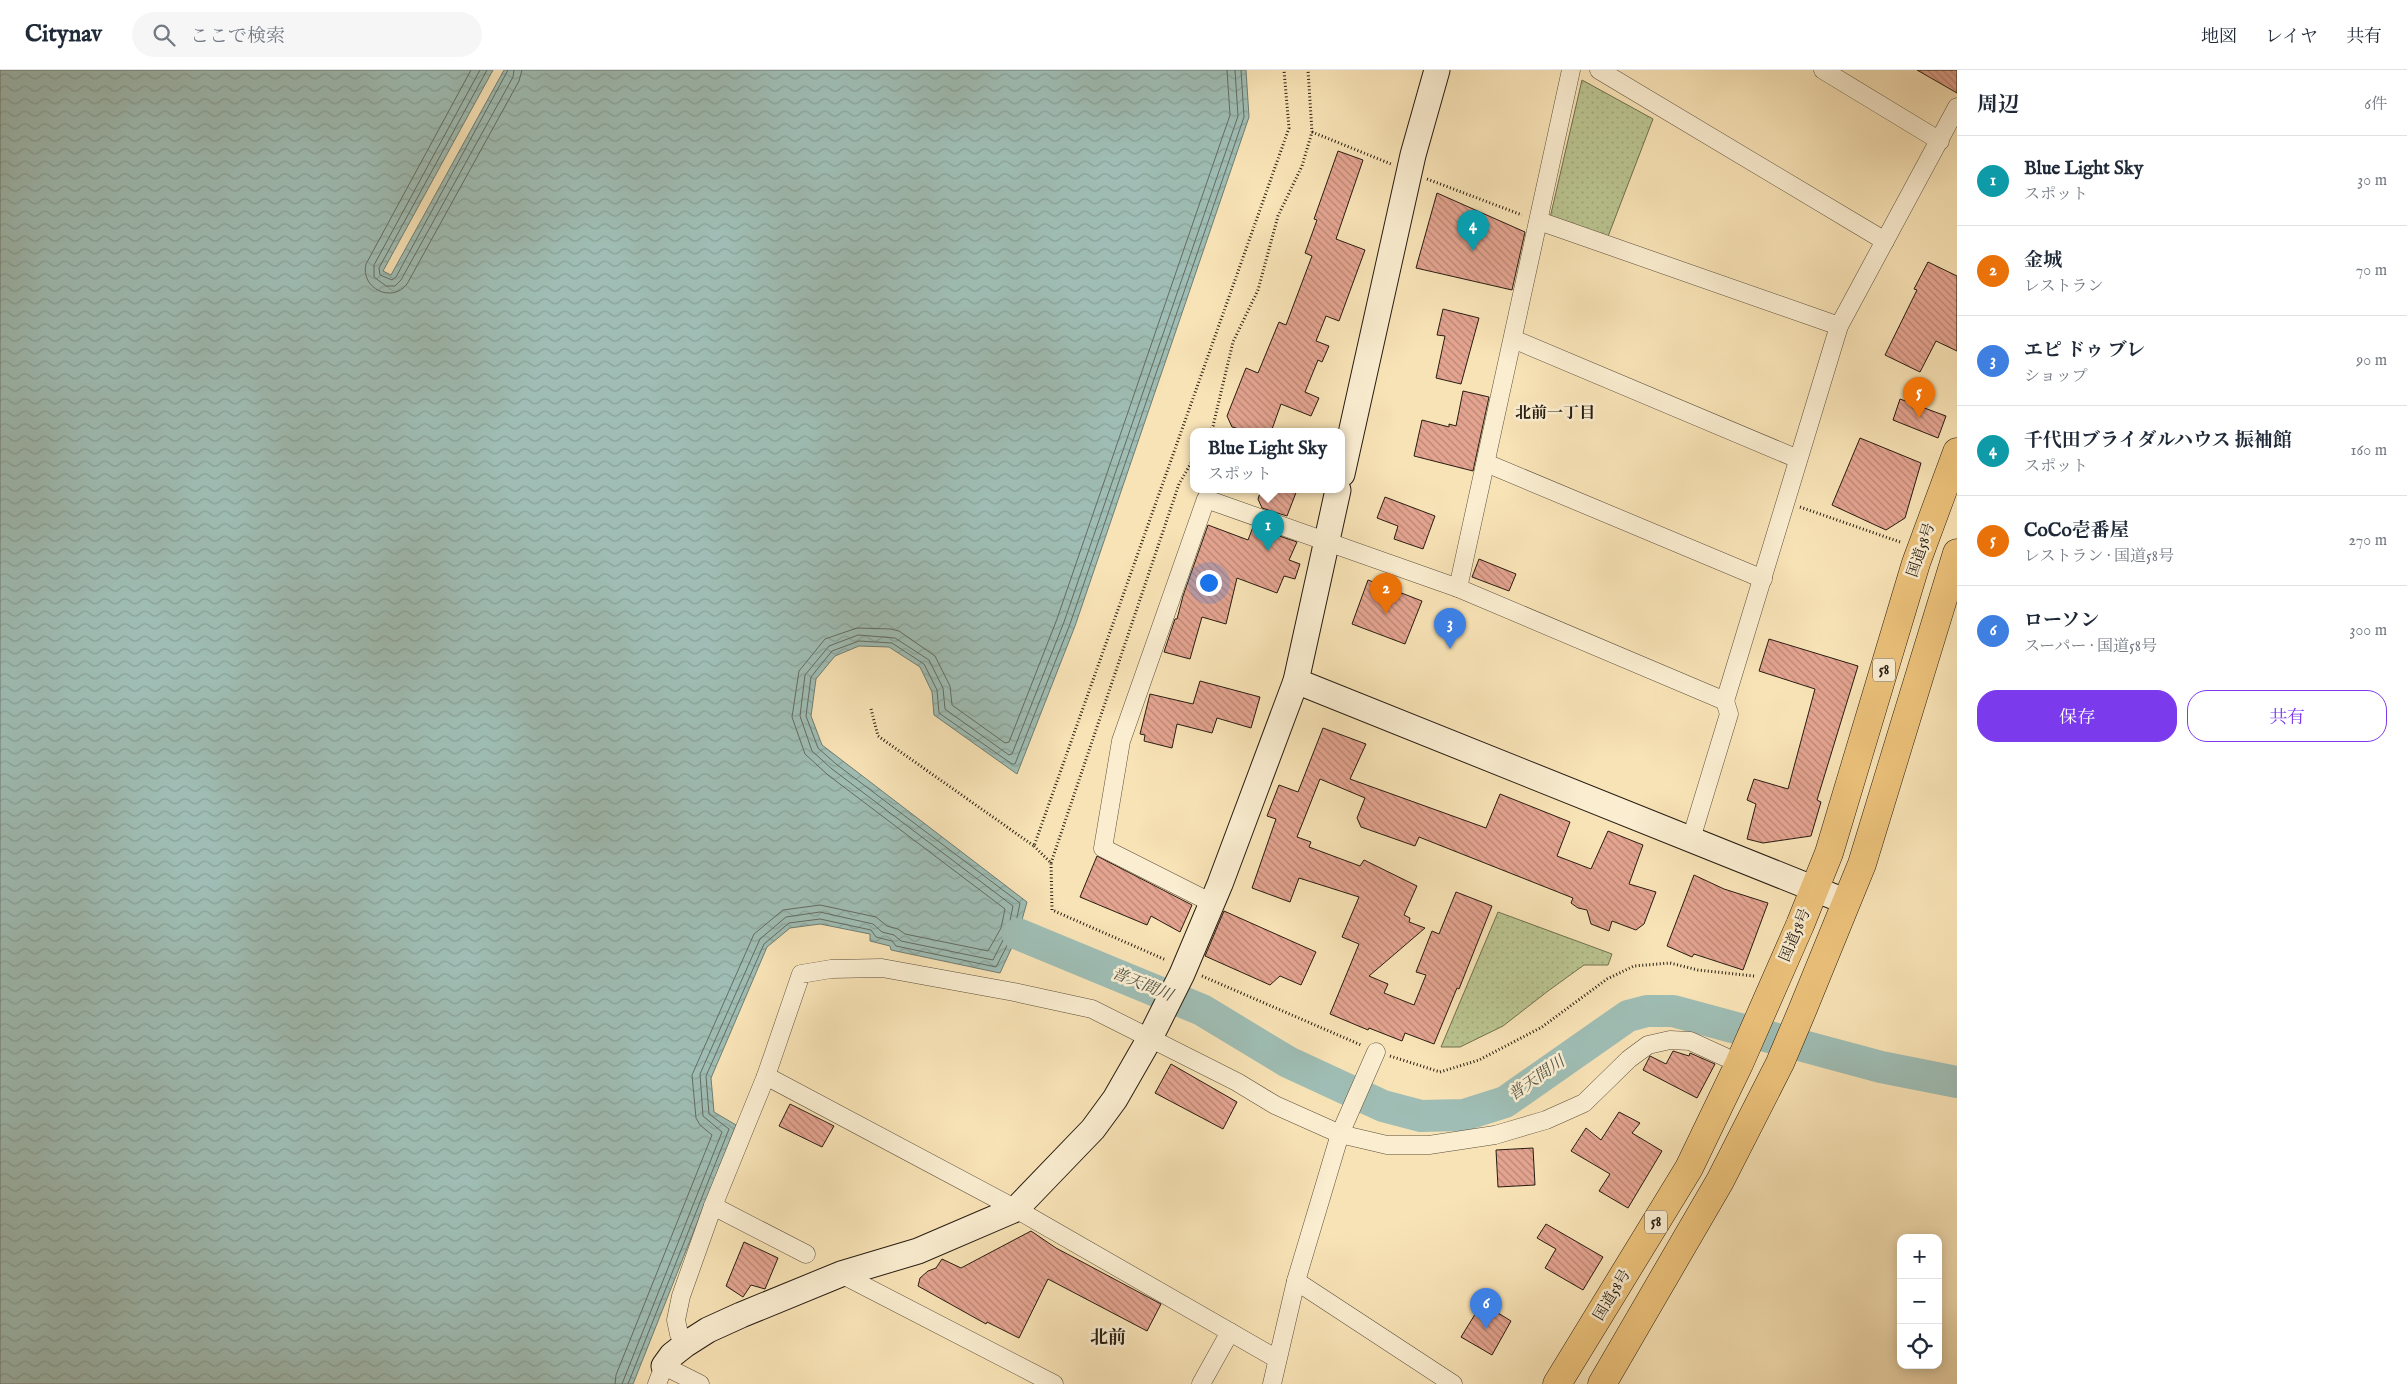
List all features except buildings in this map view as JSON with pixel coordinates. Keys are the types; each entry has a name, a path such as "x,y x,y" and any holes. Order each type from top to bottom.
{"highway":[{"name":"国道58号","path":"1557,1384 1689,1168 1734,1055 1764,989 1815,889 1829,853 1916,563 1957,452"},
{"name":"58","path":"1602,1384 1720,1182 1780,1063 1847,902 1867,847 1957,553"}],"street":[{"path":"1345,461 1413,155 1437,70"},
{"path":"1458,588 1571,70"},
{"path":"1599,70 1885,241"},
{"path":"1824,70 1940,142"},
{"path":"1691,839 1729,714 1725,701 1839,326 1940,142 1957,107"},
{"path":"1539,221 1839,326"},
{"path":"1513,339 1798,459"},
{"path":"1486,463 1763,579"},
{"path":"700,1384 661,1375 672,1355 686,1344 708,1330 841,1274 918,1251 1016,1209 1093,1129 1115,1100 1153,1033 1183,971 1212,903 1296,681 1337,493"},
{"path":"1212,903 1103,848 1121,740 1206,499 1458,588 1725,701"},
{"path":"1296,681 1847,902"},
{"path":"686,1344 677,1327 678,1310 713,1206 766,1076 801,974 831,969 882,968 1014,992 1092,1009 1153,1033 1275,1105 1343,1127 1387,1145 1430,1145 1495,1135 1546,1120 1584,1103 1629,1059 1648,1045 1670,1040 1690,1041 1734,1055"},
{"path":"1272,1384 1296,1281 1343,1127 1376,1052"},
{"path":"766,1076 1016,1209 1277,1359"},
{"path":"713,1206 806,1254"},
{"path":"841,1274 1054,1384"},
{"path":"1296,1281 1453,1384"},
{"path":"1200,1384 1230,1332"}],"path":[{"path":"1034,846 1289,128 1284,70"},
{"path":"1212,428 1233,342 1258,290 1278,216 1302,166 1312,132 1308,70"},
{"path":"1190,465 1179,484 1051,862 1052,910 1183,971 1376,1052 1440,1072 1479,1060 1542,1027 1607,979 1634,966 1670,963 1764,989"},
{"path":"1786,501 1903,544"},
{"path":"871,709 878,736 1034,846 1051,862"}],"green space":[{"path":"1582,80 1653,119 1607,239 1550,218"},
{"path":"1498,912 1612,954 1608,965 1584,965 1503,1026 1460,1047 1441,1047"}],"water":[{"path":"0,70 493,70 383,271 391,275 504,70 1246,70 1249,117 1075,626 1017,774 934,715 932,692 920,667 889,647 859,646 835,656 816,679 811,716 822,745 1027,902 1018,934 1000,973 891,950 890,946 870,941 870,934 820,924 790,928 767,947 711,1078 714,1112 736,1125 633,1384 0,1384"}],"waterway":[{"name":"普天間川","path":"1018,934 1202,1010 1288,1062 1383,1106 1421,1116 1464,1115 1505,1102 1628,1016 1647,1011 1673,1011 1881,1067 1957,1082"}],"place":[{"name":"千代田ブライダルハウス 振袖館","path":"1473,251"},
{"name":"CoCo壱番屋","path":"1919,418"},
{"name":"Blue Light Sky","path":"1268,551"},
{"name":"金城","path":"1386,614"},
{"name":"エピ ドゥ ブレ","path":"1450,649"},
{"name":"ローソン","path":"1486,1329"}],"district":[{"name":"北前一丁目","path":"1555,414"},
{"name":"北前","path":"1108,1338"}]}
